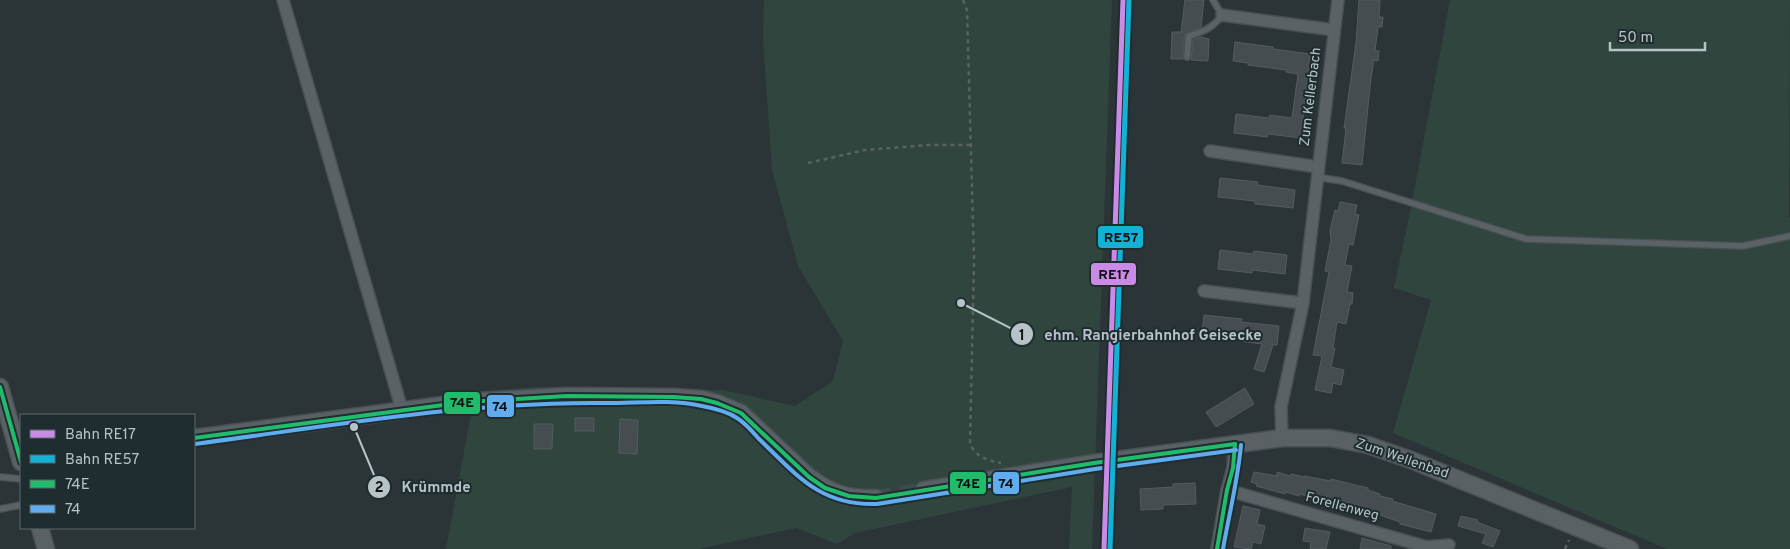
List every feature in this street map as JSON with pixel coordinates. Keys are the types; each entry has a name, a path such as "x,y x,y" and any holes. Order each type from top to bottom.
{"main road":[{"path":"0,387 20,458"},
{"path":"195,438 466,402 530,397 607,396 701,399 718,403 740,414 821,486 845,496 860,499 876,498"},
{"name":"Zum Wellenbad","path":"924,490 1094,463 1235,444 1282,438 1330,438 1368,445 1412,460 1630,549"},
{"path":"40,529 46,549"}],"street":[{"path":"283,0 402,410"},
{"name":"Zum Kellerbach","path":"1282,438 1281,407 1303,303 1338,0"},
{"name":"Zum Kellerbach","path":"1222,15 1334,30"},
{"name":"Zum Kellerbach","path":"1210,151 1317,172"},
{"path":"1204,290 1303,303"},
{"path":"1217,549 1227,490 1234,468 1235,444"},
{"name":"Forellenweg","path":"1227,490 1427,547 1449,545"}],"lane":[{"path":"1187,56 1189,36 1216,24 1222,15 1212,0"},
{"path":"1317,172 1526,240 1743,246 1790,236"},
{"path":"0,477 20,479"},
{"path":"0,509 20,505"}],"path":[{"path":"963,0 967,10 974,261 970,443 973,450 981,457 1005,464"},
{"path":"808,162 865,150 928,145 972,145"}],"green space":[{"path":"764,0 1112,0 1092,549 1069,549 1072,487 855,533 837,544 796,528 699,549 446,549 475,392 536,387 723,390 795,406 833,381 843,341 798,266 772,170 763,39"},
{"path":"1450,0 1790,0 1790,549 1667,549 1393,433 1431,300 1394,288"}],"building":[{"path":"1185,0 1204,0 1201,27 1185,34 1183,59 1171,59 1172,32 1181,32"},
{"path":"1359,0 1380,0 1379,17 1383,17 1382,27 1378,27 1375,51 1379,51 1378,61 1374,60 1371,78 1362,165 1342,163 1346,128 1344,128 1356,43"},
{"path":"1200,37 1209,39 1208,61 1191,60 1193,40"},
{"path":"1235,42 1310,54 1301,138 1268,134 1267,137 1234,133 1236,114 1269,118 1270,115 1292,118 1298,74 1286,72 1286,70 1233,61"},
{"path":"1220,178 1258,182 1257,185 1295,190 1293,208 1255,204 1255,201 1218,197"},
{"path":"1340,202 1357,205 1355,214 1359,215 1353,245 1349,244 1345,265 1352,266 1347,292 1353,293 1352,304 1350,304 1346,324 1337,322 1331,367 1344,370 1341,385 1333,383 1331,393 1315,390 1322,356 1313,355 1329,272 1325,271 1331,240 1330,230 1335,210 1338,211"},
{"path":"1220,250 1253,254 1254,251 1287,255 1285,274 1252,270 1252,273 1218,269"},
{"path":"1204,315 1242,319 1241,322 1279,326 1277,345 1273,345 1264,372 1254,369 1262,344 1239,341 1239,338 1202,334"},
{"path":"1245,388 1254,404 1216,427 1206,412"},
{"path":"575,418 594,418 594,431 575,431"},
{"path":"620,419 638,420 637,454 619,453"},
{"path":"534,424 553,424 552,449 534,449"},
{"path":"1254,472 1277,476 1277,472 1290,476 1291,474 1331,481 1331,479 1368,488 1368,490 1380,494 1380,496 1393,499 1392,501 1436,514 1431,532 1400,524 1400,522 1363,509 1363,507 1339,500 1337,507 1326,504 1326,501 1299,494 1299,496 1286,492 1285,494 1256,486 1257,484 1251,482"},
{"path":"1195,483 1196,504 1163,505 1163,509 1141,510 1140,489 1173,487 1173,484"},
{"path":"1243,506 1260,510 1257,524 1265,526 1261,544 1253,542 1251,549 1234,547"},
{"path":"1461,516 1478,520 1477,522 1500,531 1493,547 1482,543 1486,534 1458,526"},
{"path":"1305,528 1330,532 1326,549 1310,549 1311,542 1303,541"},
{"path":"1362,538 1391,546 1391,549 1360,549"}],"tunnel":[{"path":"876,498 924,490"}],"rail line":[{"name":"RE17","path":"1104,549 1123,0"},
{"name":"RE57","path":"1110,549 1129,0"}],"transit line":[{"name":"74E","path":"0,387 20,458"},
{"name":"74E","path":"195,438 466,402 567,396 701,399 717,403 741,413 809,477 825,488 849,496 876,498 1094,463 1235,444"},
{"name":"74","path":"195,444 452,410 556,403 655,402 691,404 716,409 737,418 785,465 811,486 825,494 840,500 877,504 1095,469 1236,450"},
{"name":"74E","path":"1217,549 1227,490 1233,468 1235,444"},
{"name":"74","path":"1223,549 1236,484 1241,445"}],"place":[{"name":"ehm. Rangierbahnhof Geisecke","path":"961,303"},
{"name":"Krümmde","path":"354,427"}]}
